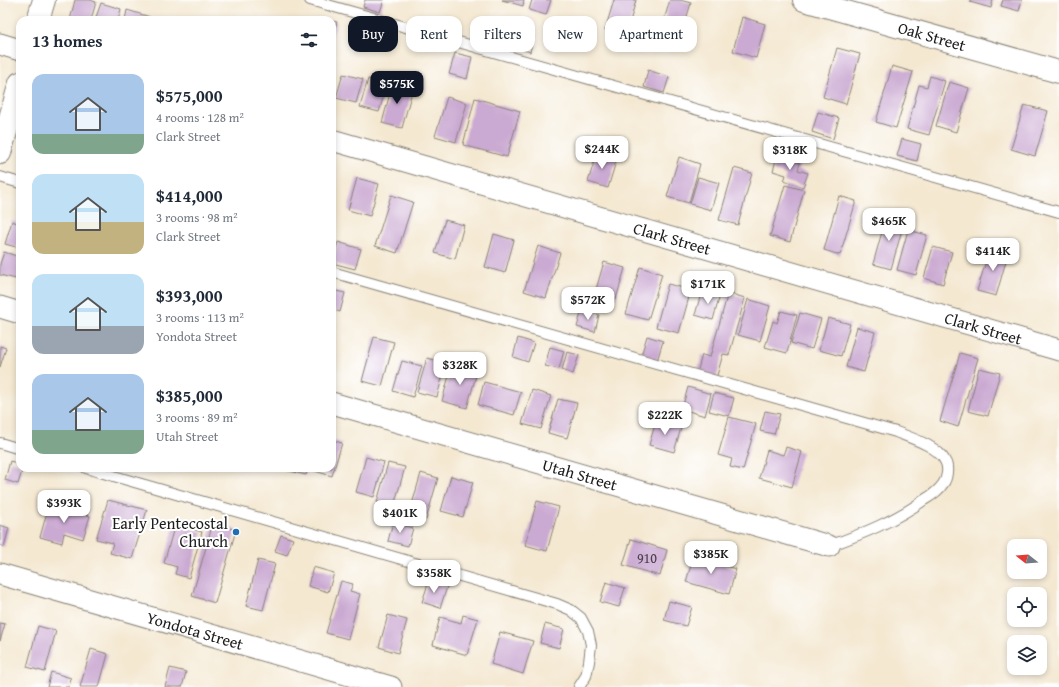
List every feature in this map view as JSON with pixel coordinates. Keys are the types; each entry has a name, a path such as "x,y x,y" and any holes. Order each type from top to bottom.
{"main road":[{"path":"39,16 44,0"},
{"name":"Oak Street","path":"804,0 1059,72"},
{"path":"0,154 16,97"}],"street":[{"path":"0,44 16,49"},
{"name":"Clark Street","path":"336,141 1059,350"},
{"path":"0,307 16,311"},
{"name":"Utah Street","path":"336,404 828,546"},
{"name":"Yondota Street","path":"0,574 391,687"}],"lane":[{"path":"310,0 1059,212"},
{"path":"0,177 16,182"},
{"path":"336,273 896,432 924,443 937,451 946,461 947,474 944,484 930,496 910,510 885,523 856,536 828,546"},
{"path":"0,443 16,448"},
{"path":"100,472 557,604 571,610 581,618 588,631 591,645 586,676 579,687"}],"building":[{"path":"75,0 90,0 96,2 92,16 71,16"},
{"path":"365,0 384,0 380,12 363,7"},
{"path":"502,0 524,0 523,6"},
{"path":"532,0 551,0 546,15 529,10"},
{"path":"614,0 636,0 632,16 609,16"},
{"path":"670,0 680,0 691,3 687,16 665,16"},
{"path":"970,0 993,0 991,8 970,2"},
{"path":"1003,0 1022,0 1019,11 1001,6"},
{"path":"101,3 121,9 119,16 96,16"},
{"path":"127,10 147,16 126,16"},
{"path":"742,17 765,24 756,58 733,51"},
{"path":"837,48 860,54 846,104 823,97"},
{"path":"455,53 472,57 467,79 449,74"},
{"path":"892,66 913,72 896,128 876,122"},
{"path":"648,70 669,77 664,93 644,87"},
{"path":"343,74 363,79 356,103 336,98"},
{"path":"930,76 945,81 929,135 907,129 919,85 927,87"},
{"path":"368,79 387,84 379,112 360,107"},
{"path":"393,82 413,88 402,128 382,123"},
{"path":"949,82 969,88 956,132 936,126"},
{"path":"447,97 467,103 456,142 435,136"},
{"path":"475,98 520,111 507,157 463,145"},
{"path":"1024,105 1048,111 1035,156 1011,149"},
{"path":"818,112 839,118 833,139 812,132"},
{"path":"902,139 921,144 917,161 897,156"},
{"path":"597,152 617,158 608,188 588,182"},
{"path":"777,156 800,163 798,170 808,173 803,187 784,181 786,175 773,171"},
{"path":"679,157 700,164 689,203 667,197"},
{"path":"734,168 752,173 738,225 719,220"},
{"path":"698,177 719,183 711,210 690,204"},
{"path":"357,178 379,184 370,216 348,210"},
{"path":"785,185 804,190 790,242 770,236"},
{"path":"391,195 413,202 397,253 375,246"},
{"path":"839,196 856,201 840,255 824,250"},
{"path":"887,214 905,219 891,269 873,264"},
{"path":"445,220 464,225 455,259 435,253"},
{"path":"12,221 16,222 16,247 5,244"},
{"path":"908,230 927,235 916,275 897,270"},
{"path":"494,234 514,240 505,273 485,267"},
{"path":"338,242 361,249 355,269 336,264 336,249"},
{"path":"538,246 560,253 546,298 524,291"},
{"path":"933,247 952,252 943,284 924,278"},
{"path":"990,248 1008,254 996,296 977,291"},
{"path":"4,252 16,256 16,279 0,275 0,264"},
{"path":"604,262 625,268 616,299 595,293"},
{"path":"640,267 662,274 648,320 626,314"},
{"path":"668,284 691,290 679,333 656,327"},
{"path":"702,290 720,295 713,320 695,315"},
{"path":"336,291 345,293 340,312 336,310"},
{"path":"728,293 745,298 729,355 723,354 716,379 697,373 702,355 710,357"},
{"path":"748,299 770,306 760,341 738,335"},
{"path":"582,310 599,315 595,332 577,327"},
{"path":"781,311 797,315 787,353 765,347 773,321 777,323"},
{"path":"800,313 821,319 812,349 791,343"},
{"path":"828,318 850,324 841,356 819,350"},
{"path":"857,327 875,332 864,372 846,367"},
{"path":"647,336 663,341 657,361 641,356"},
{"path":"374,337 394,342 382,386 362,381"},
{"path":"518,338 534,343 528,362 513,357"},
{"path":"0,346 6,348 0,367"},
{"path":"550,347 564,351 559,369 545,366"},
{"path":"567,352 579,355 573,374 562,370"},
{"path":"960,353 978,358 958,427 940,421"},
{"path":"427,358 446,363 437,397 417,392"},
{"path":"402,361 422,366 413,397 393,391"},
{"path":"452,365 477,372 467,408 442,401"},
{"path":"979,368 1000,373 988,416 968,411"},
{"path":"484,382 521,392 514,415 478,405"},
{"path":"688,387 711,394 705,416 682,409"},
{"path":"532,390 551,396 541,429 522,424"},
{"path":"714,393 734,398 729,416 709,411"},
{"path":"558,399 577,403 567,438 548,433"},
{"path":"765,411 780,414 774,434 760,431"},
{"path":"729,417 756,424 743,470 730,467 732,459 718,455"},
{"path":"656,421 681,428 674,452 649,445"},
{"path":"336,441 342,443 336,463"},
{"path":"786,447 802,452 792,487 759,478 767,450 783,455"},
{"path":"366,457 384,462 374,497 356,492"},
{"path":"10,461 16,463 16,472 22,472 18,484 5,480"},
{"path":"388,463 405,467 394,506 377,502"},
{"path":"293,472 307,472 306,475"},
{"path":"318,472 333,472 332,476"},
{"path":"421,473 438,478 426,520 409,515"},
{"path":"451,476 473,482 463,517 441,511"},
{"path":"108,500 147,510 132,559 110,553 113,543 96,539"},
{"path":"537,501 559,507 547,551 525,545"},
{"path":"49,505 90,516 83,539 64,533 62,543 40,537"},
{"path":"393,522 413,528 408,546 388,541"},
{"path":"213,523 236,530 215,603 192,596"},
{"path":"175,524 202,532 189,578 175,574 177,567 164,563"},
{"path":"0,525 9,528 4,547 0,545"},
{"path":"281,535 293,539 287,555 275,551"},
{"path":"631,539 667,550 660,576 623,565"},
{"path":"704,556 726,562 725,566 736,569 729,594 686,582 693,558 703,561"},
{"path":"258,560 275,564 263,610 246,606"},
{"path":"313,567 334,573 328,592 308,586"},
{"path":"341,581 353,584 350,591 360,594 348,639 326,633"},
{"path":"429,581 447,587 440,608 422,602"},
{"path":"606,582 625,588 619,607 600,602"},
{"path":"669,601 692,607 686,626 664,620"},
{"path":"388,615 407,620 398,653 379,647"},
{"path":"463,615 478,619 467,655 433,645 440,617 461,623"},
{"path":"0,623 5,624 0,641"},
{"path":"545,624 564,629 559,648 540,643"},
{"path":"38,626 56,631 45,672 27,667"},
{"path":"500,632 533,641 523,674 491,664"},
{"path":"91,649 108,654 99,687 80,687"},
{"path":"170,668 186,672 182,687 165,687"},
{"path":"51,672 71,678 69,687 47,687"}],"place":[{"name":"Early Pentecostal Church","path":"236,532"}]}
